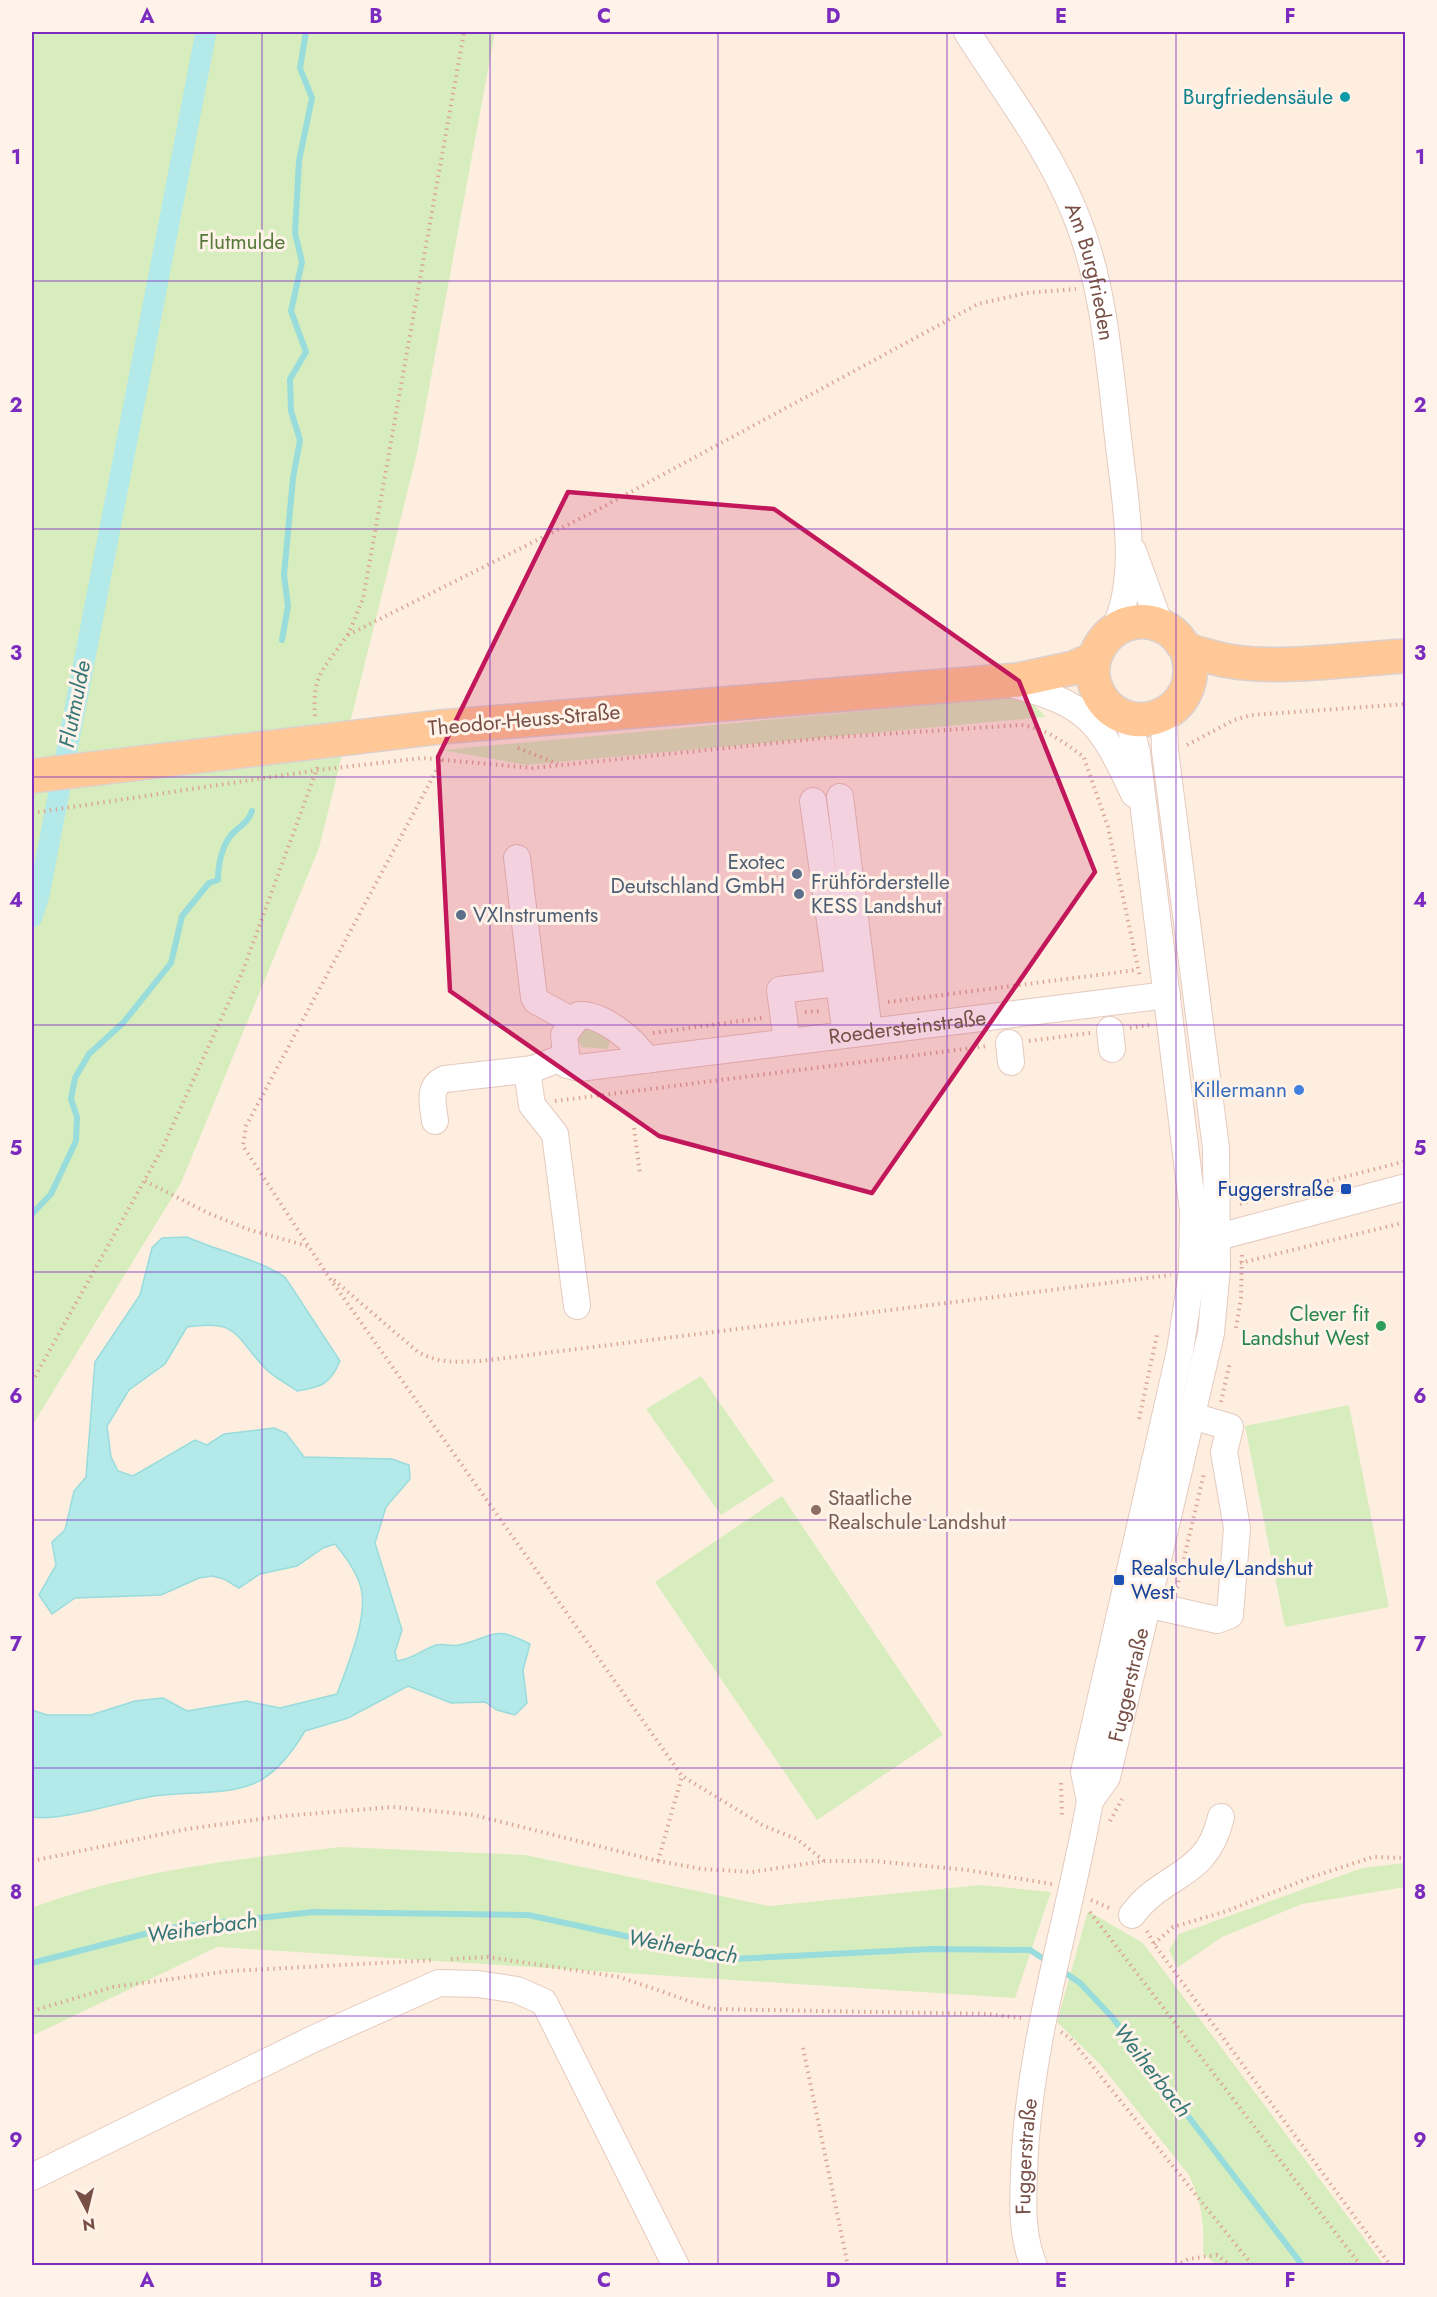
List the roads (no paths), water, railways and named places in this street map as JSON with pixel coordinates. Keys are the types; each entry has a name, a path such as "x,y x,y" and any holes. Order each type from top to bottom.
{"main road":[{"path":"1098,693 1093,671 1098,648 1114,630 1136,622 1160,625 1170,630 1186,648 1191,670 1178,702"},
{"path":"1186,648 1213,657 1271,664 1406,656"},
{"name":"Theodor-Heuss-Straße","path":"32,776 440,727 1008,680 1073,668 1094,659"},
{"path":"1124,717 1148,720 1220,677 1271,664"},
{"name":"Theodor-Heuss-Straße","path":"1008,680 1067,684 1098,693 1114,711 1124,717"}],"street":[{"name":"Am Burgfrieden","path":"967,32 1055,171 1089,252 1109,357 1129,540 1121,616 1114,630"},
{"name":"Am Burgfrieden","path":"1129,540 1160,625"},
{"path":"1008,680 1074,706 1092,720 1116,756 1143,813"},
{"name":"Fuggerstraße","path":"1136,1602 1192,1416 1211,1333 1217,1237 1216,1148 1165,751 1164,720 1178,702"},
{"name":"Fuggerstraße","path":"1034,2265 1022,2224 1025,2132 1043,2021 1070,1893 1080,1857 1090,1801 1107,1777 1192,1272 1193,1211 1158,996 1137,753 1130,725 1124,717"},
{"path":"840,797 857,1033"},
{"path":"813,801 837,983 857,1033"},
{"path":"517,858 534,997 536,1001 573,1021"},
{"path":"787,1042 780,990 837,983"},
{"name":"Roedersteinstraße","path":"564,1058 567,1065 579,1068 1158,996"},
{"path":"435,1121 432,1089 437,1082 445,1078 533,1069 564,1058 564,1035 579,1015 590,1014 603,1020 646,1060"},
{"path":"533,1069 528,1078 532,1105 555,1134 577,1306"},
{"path":"1192,1244 1406,1187"},
{"path":"1136,1602 1217,1620 1230,1615 1237,1528 1224,1452 1230,1427 1192,1416"},
{"path":"1132,1915 1142,1900 1196,1865 1209,1851 1221,1817"},
{"path":"32,2177 313,2039 439,1983 478,1983 517,1990 544,2002 676,2265"}],"water":[{"path":"187,1237 263,1265 285,1277 340,1361 324,1384 297,1391 266,1370 233,1332 216,1326 187,1327 165,1364 129,1390 107,1426 111,1457 118,1471 133,1476 195,1440 207,1445 224,1434 274,1428 286,1433 304,1457 392,1459 409,1465 410,1479 386,1507 375,1543 402,1630 395,1652 397,1661 436,1645 456,1645 500,1633 508,1635 530,1644 523,1670 527,1703 515,1715 497,1710 485,1702 451,1703 408,1686 348,1718 305,1731 289,1755 275,1770 250,1785 226,1791 154,1796 59,1817 32,1817 32,1710 47,1715 91,1715 135,1701 163,1698 187,1711 246,1701 280,1708 337,1694 358,1631 362,1605 361,1587 352,1567 335,1544 323,1548 297,1566 260,1574 239,1588 224,1579 212,1576 199,1578 161,1595 75,1598 52,1614 39,1595 56,1565 52,1542 65,1530 74,1491 86,1477 95,1362 140,1295 152,1248 162,1238"}],"waterway":[{"name":"Flutmulde","path":"32,917 39,895 206,32"},
{"path":"282,640 288,606 284,575 293,478 300,440 291,411 290,379 306,352 291,311 302,262 295,233 299,161 312,98 300,68 306,32"},
{"path":"32,1214 51,1194 76,1141 77,1117 71,1099 75,1078 89,1054 123,1023 171,963 182,916 209,883 218,880 220,861 226,842 247,820 252,811"},
{"name":"Weiherbach","path":"32,1963 168,1928 313,1912 528,1915 732,1959 931,1949 1030,1950 1050,1963"},
{"name":"Weiherbach","path":"1061,1970 1080,1983 1112,2017 1303,2266"}],"place":[{"name":"Burgfriedensäule","path":"1345,97"},
{"name":"Exotec Deutschland GmbH","path":"797,874"},
{"name":"Frühförderstelle KESS Landshut","path":"799,894"},
{"name":"VXInstruments","path":"461,915"},
{"name":"Killermann","path":"1299,1090"},
{"name":"Fuggerstraße","path":"1346,1189"},
{"name":"Clever fit Landshut West","path":"1381,1326"},
{"name":"Staatliche Realschule Landshut","path":"816,1510"},
{"name":"Realschule/Landshut West","path":"1119,1580"}]}
